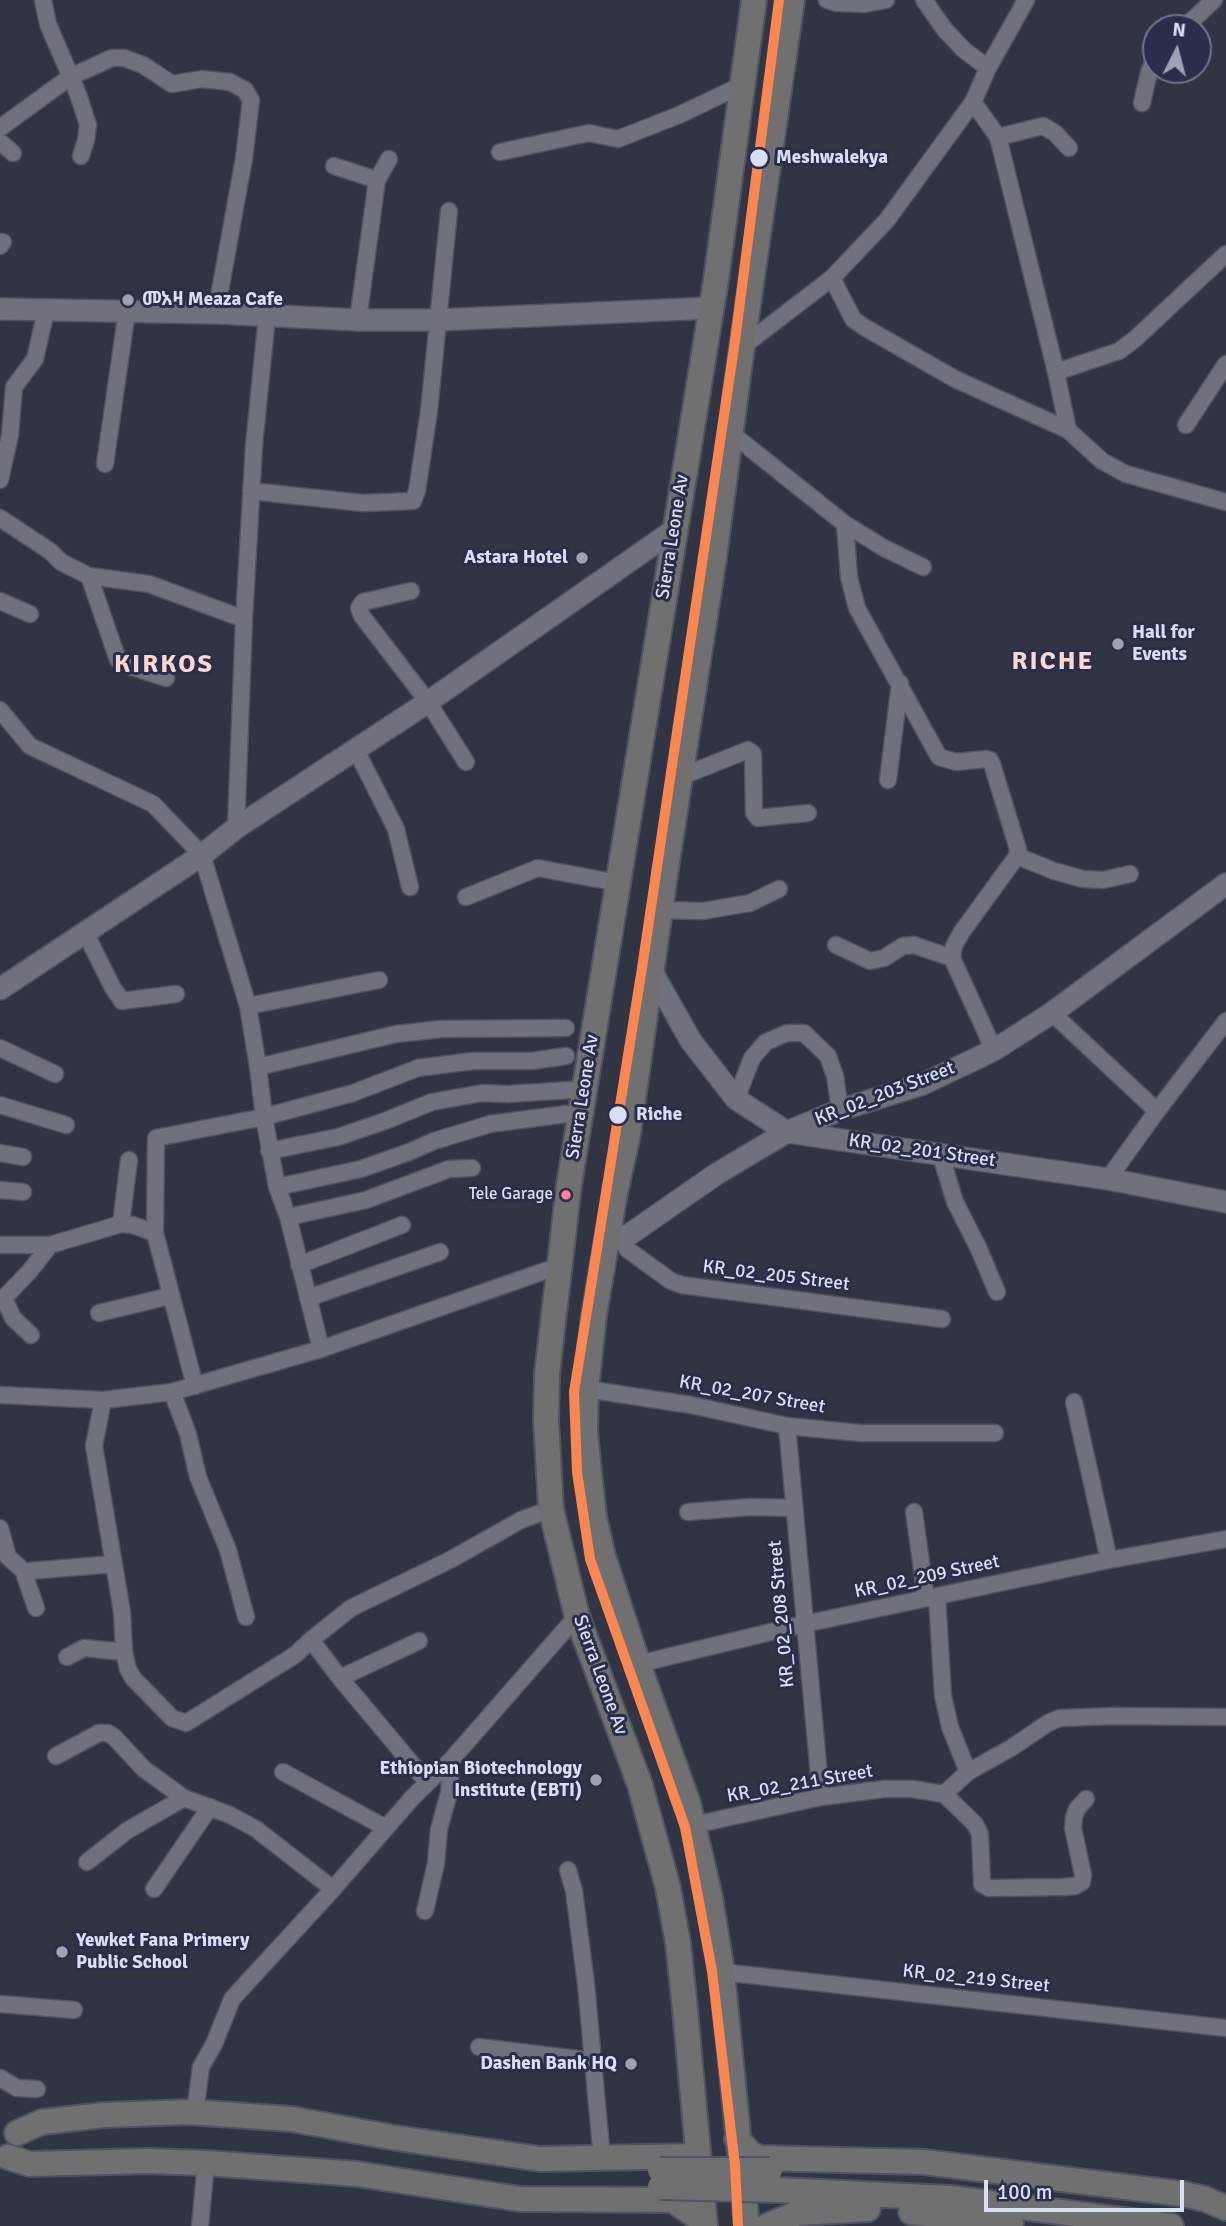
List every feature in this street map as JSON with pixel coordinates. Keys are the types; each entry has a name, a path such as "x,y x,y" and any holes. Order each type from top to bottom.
{"main road":[{"name":"Sierra Leone Av","path":"704,2224 678,1943 668,1888 640,1786 577,1616 551,1509 546,1420 547,1374 559,1266 598,996 711,308 754,0"},
{"name":"Sierra Leone Av","path":"747,2226 722,1972 710,1897 684,1791 638,1664 603,1556 594,1517 585,1431 586,1389 594,1315 613,1241 714,558 792,0"},
{"path":"6,2145 42,2122 104,2115 194,2112 291,2119 540,2159 698,2156"},
{"path":"737,2139 759,2158 924,2162 1183,2194 1205,2199 1226,2210"},
{"path":"6,2145 30,2164 147,2161 206,2163 357,2174 520,2199 673,2200 704,2224"},
{"path":"6,2145 72,2149 205,2147 371,2166 521,2188 660,2179 774,2180 900,2171 1226,2210"},
{"path":"774,2180 950,2198 1171,2226"},
{"path":"767,2226 798,2213 837,2209 880,2209 947,2221 1036,2226"}],"street":[{"path":"43,0 48,24 88,125 81,156"},
{"path":"827,0 864,4 886,0"},
{"path":"924,0 945,30 964,50 988,68"},
{"path":"742,346 832,278 887,220 973,102 988,68 1027,0"},
{"path":"1199,14 1214,0"},
{"path":"0,128 70,77 112,58 124,58 143,65 172,84 202,79 230,82 245,90 251,100 244,158 216,313"},
{"path":"1142,103 1146,84"},
{"path":"500,152 589,133 618,139 679,115 742,85"},
{"path":"973,102 998,137 1068,430"},
{"path":"998,137 1043,126 1055,132 1069,148"},
{"path":"358,320 377,180 389,159"},
{"path":"334,166 377,180"},
{"path":"251,491 363,503 413,501 417,491 429,411 449,211"},
{"path":"1056,372 1119,351 1226,254"},
{"path":"832,278 853,319 955,379 1068,430 1102,461 1126,474 1226,502"},
{"path":"0,309 438,320 711,308"},
{"path":"0,480 10,435 13,387 35,359 46,311"},
{"path":"105,464 127,311"},
{"path":"236,828 251,491 267,316"},
{"path":"1186,425 1226,364"},
{"path":"731,433 845,524 923,568"},
{"path":"0,519 50,551 61,562 89,576 149,584 244,619"},
{"path":"845,524 849,577 857,608 939,757 956,762 990,760 1018,849 1017,856 961,933 952,957 994,1050"},
{"path":"0,989 202,855 236,828 428,702 674,530"},
{"path":"89,576 118,660 166,678"},
{"path":"411,591 363,602 359,608 362,616 428,702 466,762"},
{"path":"0,601 30,614"},
{"path":"888,780 900,683"},
{"path":"0,710 30,746 153,804 202,855 248,1006 277,1187 288,1217 321,1349"},
{"path":"356,750 396,829 410,887"},
{"path":"680,777 737,752 748,750 753,754 754,813 758,818 808,813"},
{"path":"1017,856 1083,879 1103,880 1130,874"},
{"path":"466,897 538,868 618,883"},
{"name":"KR_02_203 Street","path":"613,1241 786,1132 840,1110 923,1084 994,1050 1052,1013 1226,884"},
{"path":"660,910 703,911 750,903 779,889"},
{"path":"85,932 122,1001 176,994"},
{"path":"835,946 870,961 884,958 903,946 914,946 952,957"},
{"name":"KR_02_201 Street","path":"652,972 691,1041 736,1099 786,1132 1108,1179 1226,1202"},
{"path":"248,1006 380,980"},
{"path":"1052,1013 1157,1111"},
{"path":"1108,1179 1226,1021"},
{"path":"258,1067 396,1034 441,1029 566,1028"},
{"path":"736,1099 752,1058 766,1042 787,1032 804,1033 828,1056 835,1076 840,1110"},
{"path":"0,1048 55,1074"},
{"path":"195,1386 155,1233 156,1138 264,1117 353,1093 418,1068 473,1060 532,1061 566,1056"},
{"path":"270,1151 338,1137 432,1102 482,1093 570,1090"},
{"path":"0,1105 66,1125"},
{"path":"277,1187 361,1169 434,1141 490,1124 566,1114"},
{"path":"0,1153 23,1157"},
{"path":"940,1153 955,1202 997,1292"},
{"path":"121,1224 129,1160"},
{"path":"288,1217 366,1200 449,1169 472,1168"},
{"path":"0,1190 23,1192"},
{"path":"0,1245 50,1245 121,1224 133,1225 155,1233"},
{"path":"299,1265 402,1225"},
{"name":"KR_02_205 Street","path":"613,1241 671,1281 682,1285 942,1319"},
{"path":"31,1335 13,1318 2,1298 29,1272 50,1245"},
{"path":"309,1297 440,1252"},
{"path":"0,1395 103,1400 172,1392 321,1349 559,1266"},
{"path":"99,1313 170,1296"},
{"name":"KR_02_207 Street","path":"586,1389 691,1405 788,1426 860,1433 995,1433"},
{"path":"172,1392 188,1434 198,1477 228,1550 246,1617"},
{"path":"103,1400 94,1446 122,1612 124,1652 128,1669 133,1678 172,1718 186,1723 295,1656 351,1608 450,1560 522,1520 551,1509"},
{"path":"1073,1402 1109,1560"},
{"name":"KR_02_208 Street","path":"788,1426 821,1797"},
{"path":"688,1511 750,1507 794,1508"},
{"path":"914,1512 932,1597 943,1696 950,1727 968,1772"},
{"path":"0,1528 8,1557 26,1573 36,1608"},
{"name":"KR_02_209 Street","path":"638,1664 804,1624 1109,1560 1226,1539"},
{"path":"26,1573 114,1564"},
{"path":"194,2112 201,2067 214,2044 232,1998 427,1782 451,1760 577,1616"},
{"path":"311,1640 427,1782"},
{"path":"340,1678 419,1641"},
{"path":"66,1657 84,1648 124,1652"},
{"path":"1086,1799 1077,1810 1073,1828 1083,1875 1082,1882 1063,1887 989,1888 982,1884 980,1835 975,1824 944,1794 968,1772 1059,1718 1226,1717"},
{"path":"56,1756 99,1733 108,1733 144,1769 184,1798 230,1815 256,1829 333,1889"},
{"path":"425,1911 436,1864 439,1829 449,1793 451,1760"},
{"path":"284,1772 386,1828"},
{"name":"KR_02_211 Street","path":"694,1825 821,1797 884,1789 912,1789 944,1794"},
{"path":"87,1862 128,1830 184,1798"},
{"path":"154,1889 210,1808"},
{"path":"568,1870 574,1891 594,2061 602,2159"},
{"name":"KR_02_219 Street","path":"722,1972 1226,2028"},
{"path":"0,2004 74,2010"},
{"path":"479,2047 594,2061"},
{"path":"0,2078 17,2088 37,2089"},
{"path":"200,2226 206,2163"}],"transit line":[{"path":"738,2226 735,2165 712,1971 685,1827 590,1559 577,1472 574,1392 642,968 735,341 779,0"}],"place":[{"name":"Meshwalekya","path":"759,158"},
{"name":"መአዛ Meaza Cafe","path":"128,300"},
{"name":"Astara Hotel","path":"582,558"},
{"name":"Hall for Events","path":"1118,644"},
{"name":"Riche","path":"618,1115"},
{"name":"Tele Garage","path":"566,1195"},
{"name":"Ethiopian Biotechnology Institute (EBTI)","path":"596,1780"},
{"name":"Yewket Fana Primery Public School","path":"62,1952"},
{"name":"Dashen Bank HQ","path":"631,2064"}],"district":[{"name":"RICHE","path":"1053,662"},
{"name":"KIRKOS","path":"164,665"}]}
